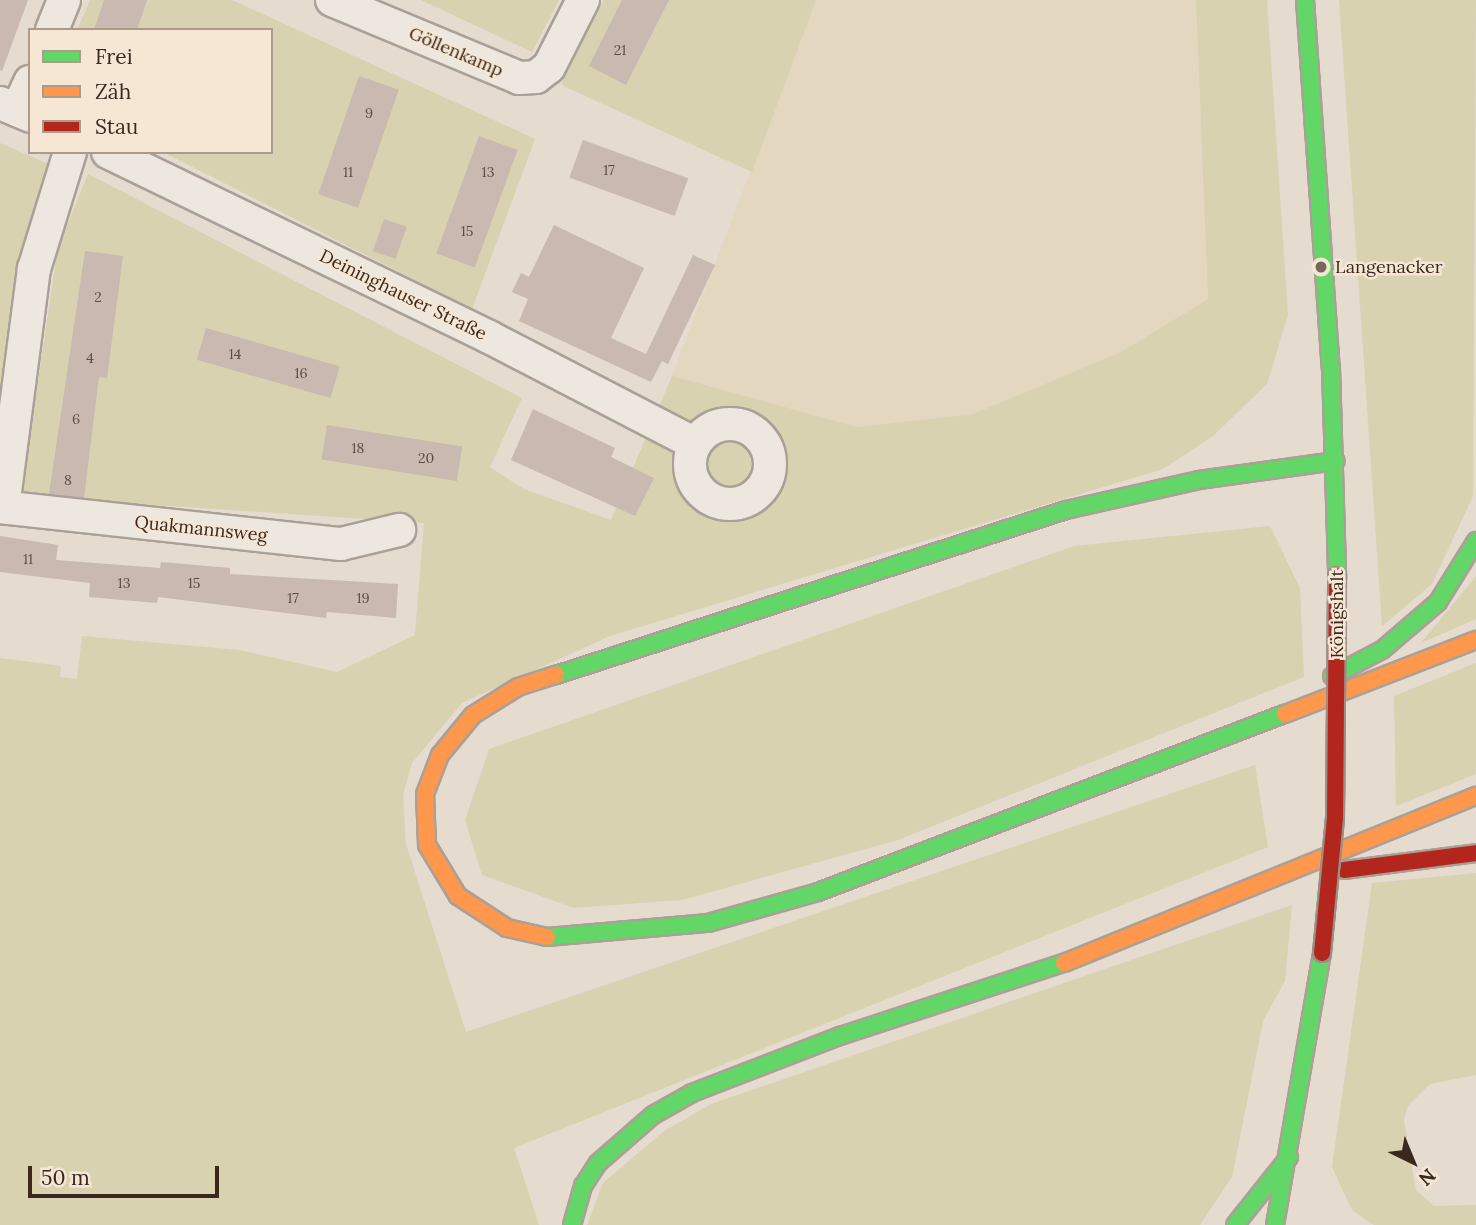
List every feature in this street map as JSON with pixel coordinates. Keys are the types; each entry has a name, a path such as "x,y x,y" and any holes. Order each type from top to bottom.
{"main road":[{"name":"Königshalt","path":"1275,1225 1289,1157 1322,953 1335,817 1336,461 1305,0"},
{"path":"1336,461 1199,480 1066,510 530,682 495,699 454,736 432,775 423,814 427,845 440,873 479,914 507,928 552,938 595,937 708,923 818,892 1476,640"},
{"path":"1175,756 1382,650 1438,602 1476,541"},
{"path":"572,1225 583,1185 597,1163 653,1115 692,1093 1250,893 1476,796"},
{"path":"1250,893 1375,863 1476,853"},
{"path":"1234,1225 1289,1157"}],"street":[{"path":"53,28 64,0"},
{"name":"Göllenkamp","path":"332,0 519,78 536,77 549,67 583,0"},
{"path":"16,110 28,86"},
{"name":"Quakmannsweg","path":"69,154 34,269 2,507 341,544 398,530"},
{"name":"Deininghauser Straße","path":"112,154 489,337 695,444"}],"shaded area":[{"path":"90,0 232,0 535,139 472,309 167,154 273,154 273,28 78,28"},
{"path":"421,0 559,0 532,52"},
{"path":"604,0 816,0 752,172 561,85"},
{"path":"816,0 1196,0 1208,299 1121,352 973,414 857,427 672,376"},
{"path":"1196,0 1267,0 1288,315 1267,384 1213,436 1163,469 610,636 462,703 412,763 403,795 406,844 466,1032 1255,765 1268,847 514,1148 539,1225 0,1225 0,658 61,666 60,677 77,679 82,636 240,650 337,672 415,635 424,523 21,496 58,247 88,174 522,398 490,467 524,489 611,520 672,376 857,427 973,414 1121,352 1208,299"},
{"path":"1339,0 1476,0 1473,496 1432,584 1382,626"},
{"path":"0,143 49,164 0,409"},
{"path":"1270,526 1300,588 1304,677 898,840 682,900 574,908 482,875 465,820 489,749 1074,546"},
{"path":"1476,576 1476,619 1421,643"},
{"path":"1476,663 1476,774 1396,806 1394,696"},
{"path":"1476,873 1476,1075 1430,1084 1408,1106 1404,1120 1416,1190 1434,1206 1476,1205 1476,1225 1374,1225 1352,1210 1332,1167 1372,883"},
{"path":"1292,905 1285,981 1263,1021 1232,1177 1200,1225 587,1225 603,1183 664,1131 711,1104"}],"building":[{"path":"0,0 28,0 2,71 0,70"},
{"path":"104,0 147,0 138,28 95,28"},
{"path":"622,0 669,0 626,85 589,66"},
{"path":"359,76 399,90 358,208 318,194"},
{"path":"479,136 518,150 475,267 436,253"},
{"path":"583,140 688,178 675,216 569,178"},
{"path":"384,219 407,227 396,259 373,251"},
{"path":"554,225 644,268 611,338 646,354 693,255 715,265 668,364 662,361 651,382 519,321 528,299 512,292 521,273 529,277"},
{"path":"85,251 123,256 107,378 99,377 84,498 49,494"},
{"path":"206,328 340,366 331,398 197,360"},
{"path":"533,409 615,448 611,457 654,478 635,516 511,460"},
{"path":"327,425 462,446 457,481 322,460"},
{"path":"0,536 58,545 56,560 160,568 161,562 230,568 230,574 398,584 396,618 327,612 326,618 158,597 157,603 89,597 90,583 0,572"}],"traffic: fast":[{"path":"1305,0 1331,368 1337,576"},
{"path":"556,675 1066,510 1199,480 1336,461"},
{"path":"1332,676 1382,650 1438,602 1476,541"},
{"path":"547,937 708,923 818,892 1285,714"},
{"path":"1275,1225 1322,953"},
{"path":"572,1225 583,1186 598,1163 653,1115 692,1093 840,1036 1064,963"},
{"path":"1235,1225 1289,1157"}],"traffic: slow":[{"path":"1285,714 1476,640"},
{"path":"547,937 507,928 458,896 427,845 425,794 440,755 473,715 518,687 556,675"},
{"path":"1064,963 1476,796"}],"traffic: jam":[{"path":"1322,953 1335,817 1337,576"},
{"path":"1344,870 1476,853"}],"place":[{"name":"Langenacker","path":"1321,267"}]}
